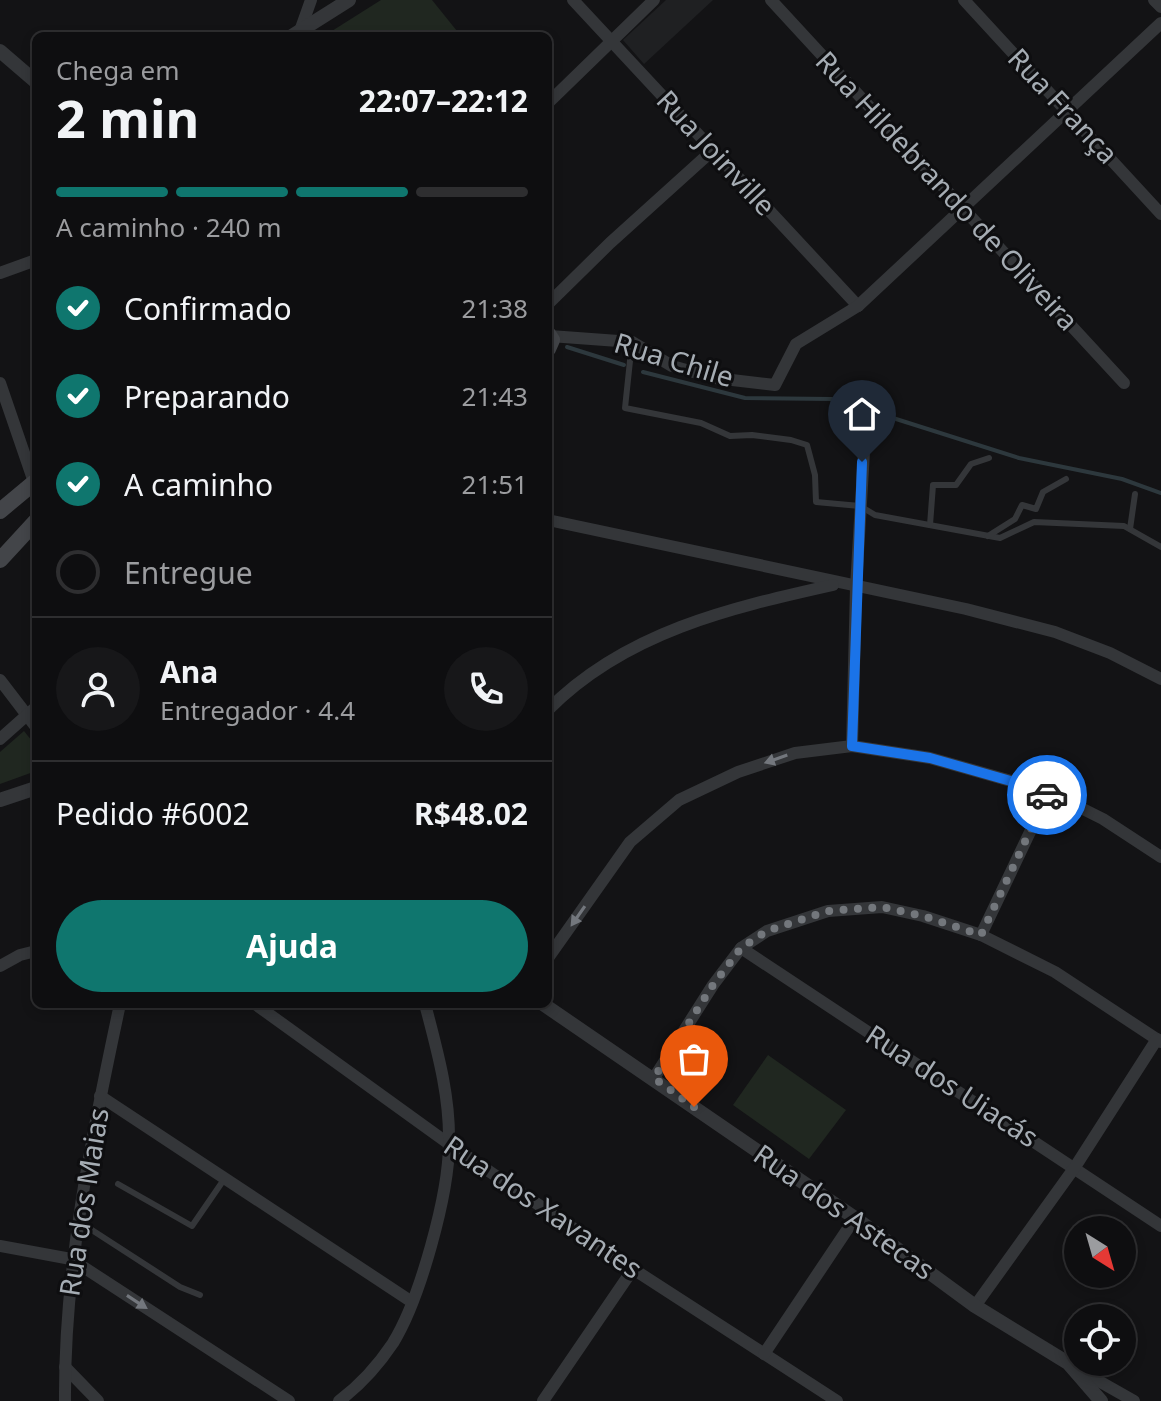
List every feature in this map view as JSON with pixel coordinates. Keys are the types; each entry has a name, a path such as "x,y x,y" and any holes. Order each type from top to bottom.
{"main road":[{"path":"0,511 32,484"},
{"path":"0,560 32,525"}],"street":[{"path":"297,32 311,0"},
{"path":"299,32 349,0"},
{"name":"Rua Joinville","path":"573,0 858,306"},
{"path":"552,99 654,0"},
{"name":"Rua Hildebrando de Oliveira","path":"771,0 1124,383"},
{"name":"Rua França","path":"964,0 1161,214"},
{"path":"1154,0 1161,7"},
{"path":"858,306 1161,23"},
{"path":"0,51 32,79"},
{"path":"552,302 610,243 713,150"},
{"path":"0,273 32,261"},
{"name":"Rua Chile","path":"552,340 632,342 672,366 715,378 775,385 796,344 858,306"},
{"path":"0,383 32,473"},
{"path":"852,746 856,587 864,452"},
{"path":"552,521 966,609 1055,632 1110,653 1161,679"},
{"path":"552,707 603,665 661,633 720,612 840,584"},
{"path":"0,680 32,711 0,739"},
{"path":"552,952 630,842 679,800 738,772 795,753 852,746 930,758 1049,792 1103,819 1161,857"},
{"path":"0,800 32,789"},
{"path":"981,935 1049,792"},
{"path":"654,1078 713,985 741,948 767,931 828,911 882,907 923,916 981,935 1055,972 1159,1040 1075,1167 975,1306"},
{"name":"Rua dos Uiacás","path":"741,948 1161,1226"},
{"path":"0,966 32,952"},
{"name":"Rua dos Maias","path":"65,1401 71,1259 119,1008"},
{"name":"Rua dos Xavantes","path":"261,1008 449,1144 633,1269 837,1401"},
{"path":"339,1401 354,1389 393,1343 412,1302 444,1189 449,1144 447,1093 426,1008"},
{"name":"Rua dos Astecas","path":"549,1008 855,1218 975,1306 1064,1361"},
{"path":"100,1096 412,1302"},
{"path":"764,1354 855,1218"},
{"path":"0,1246 71,1259 289,1401"},
{"path":"543,1401 633,1269"},
{"path":"65,1367 98,1401"},
{"name":"Rua dos Astecas","path":"1079,1376 1101,1401"},
{"path":"1091,1376 1134,1401"}],"lane":[{"path":"632,342 625,408 701,423 730,436 752,435 807,445 815,475 816,502 860,506 875,515 1000,538 1034,522 1124,526 1161,547"},
{"path":"930,525 933,485 956,485 971,464 989,458"},
{"path":"988,536 1015,519 1022,505 1036,509 1043,492 1066,479"},
{"path":"1130,529 1135,494"},
{"path":"118,1184 192,1226 225,1178"},
{"path":"78,1221 180,1287 200,1295"}],"shaded area":[{"path":"381,0 432,0 458,32 330,32"},
{"path":"666,0 713,0 644,64 623,40"},
{"path":"24,731 32,741 32,772 0,784 0,752"},
{"path":"768,1055 846,1110 809,1159 733,1105"}],"waterway":[{"path":"567,347 624,365"},
{"path":"643,372 745,398 832,399 853,406"},
{"path":"874,412 1019,458 1122,479 1161,493"}],"way so far":[{"path":"694,1107 654,1078 713,985 741,948 767,931 828,911 882,907 923,916 981,935 1047,795"}],"route":[{"path":"862,462 852,746 930,758 1049,792 1047,795"}]}
